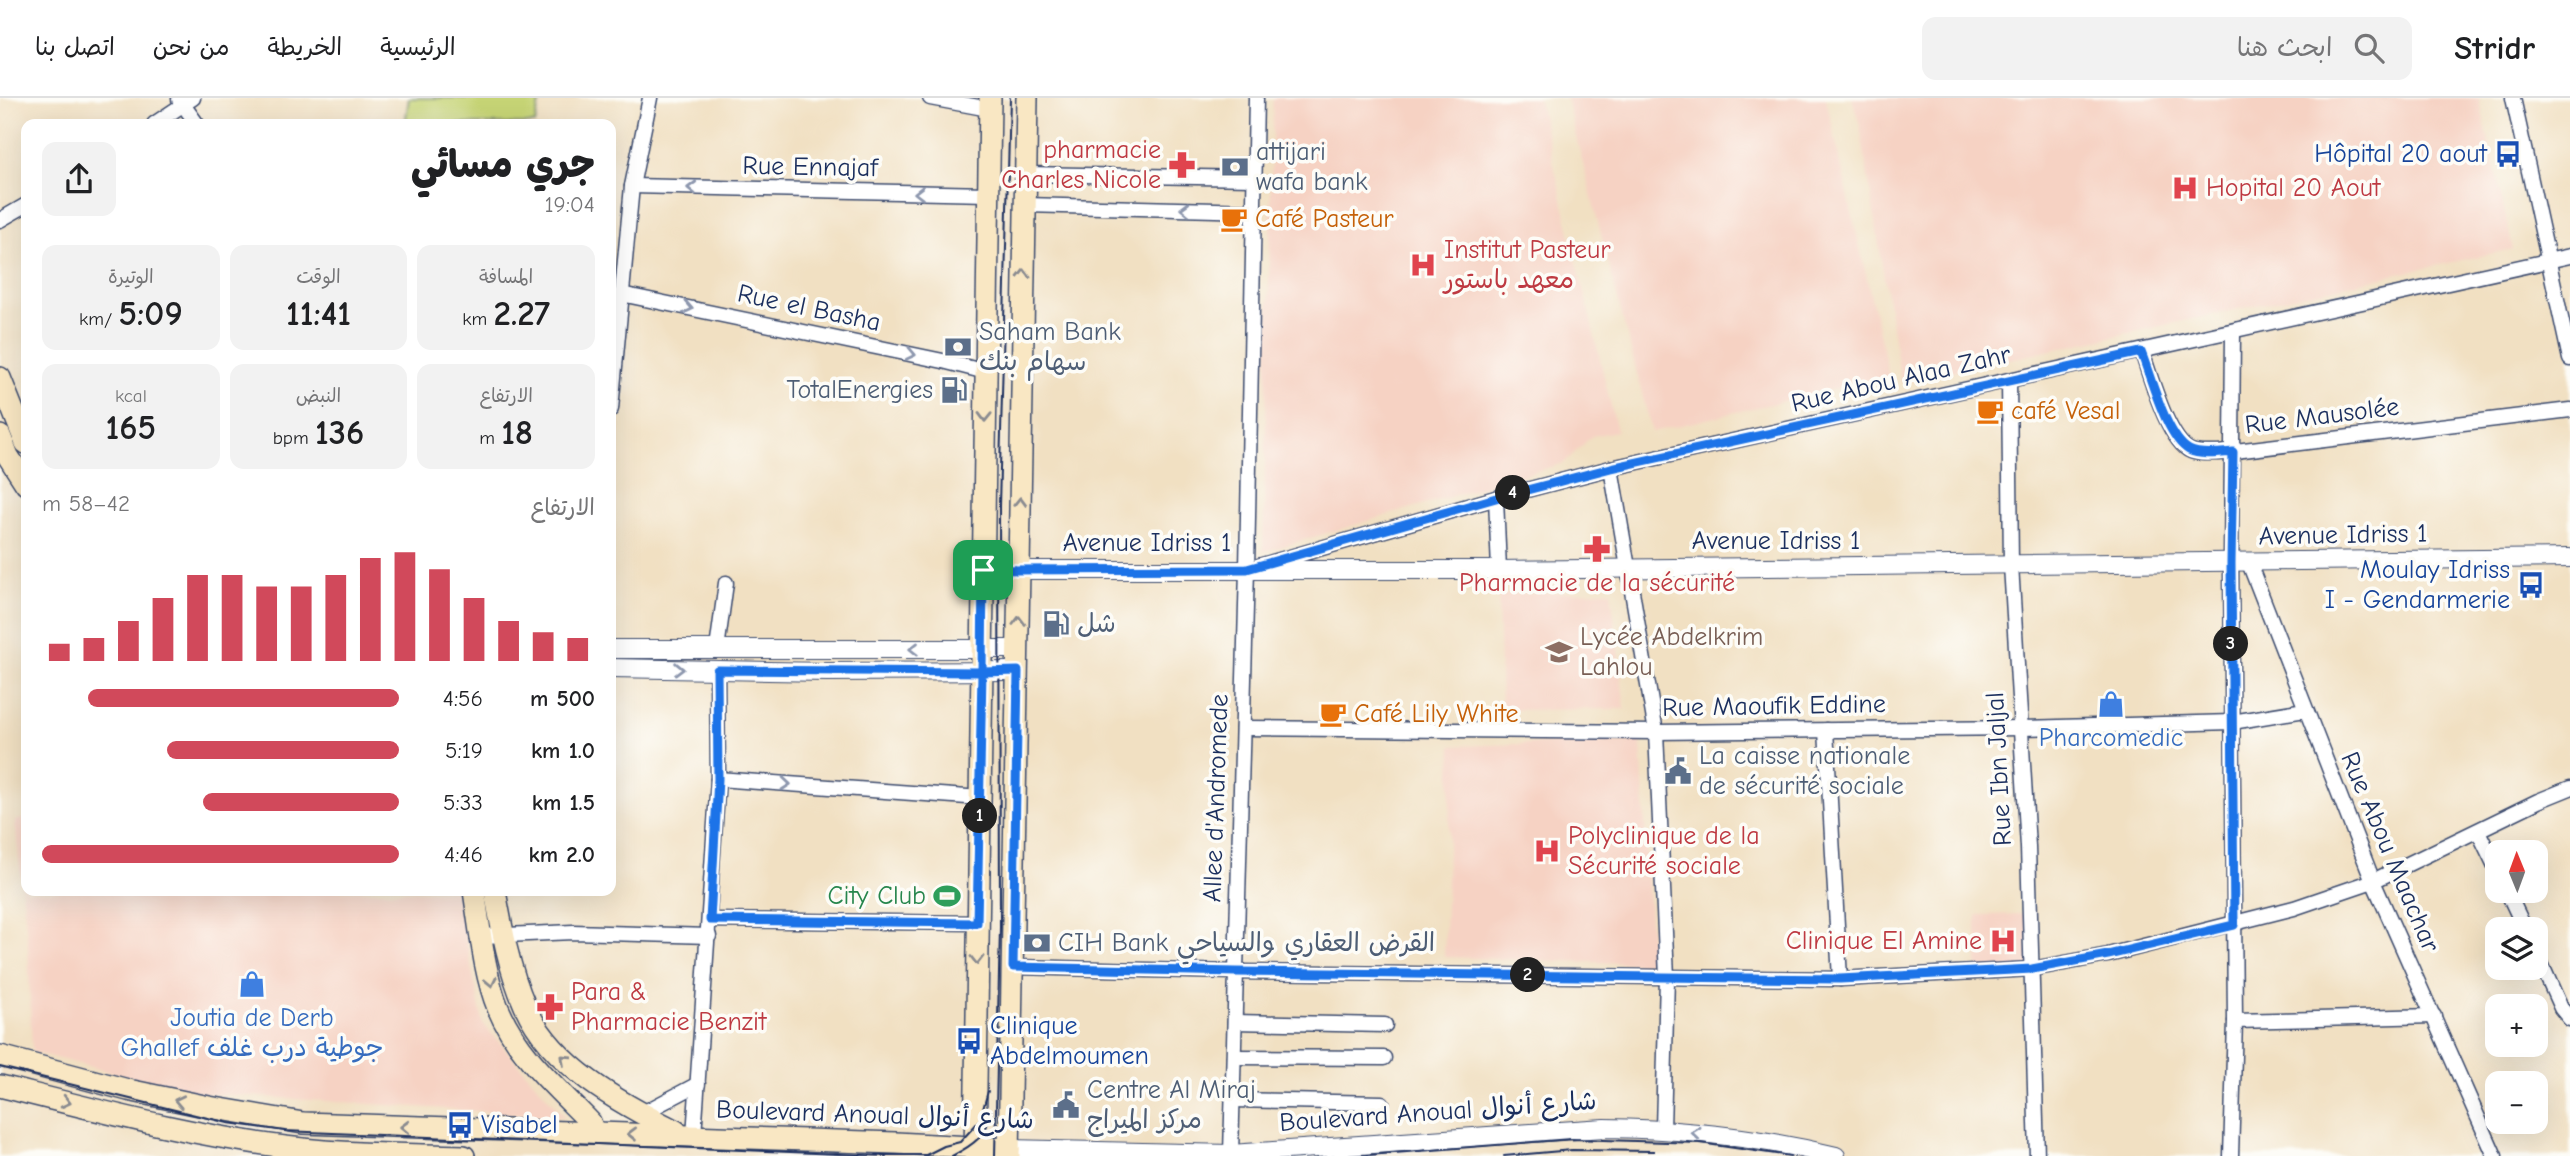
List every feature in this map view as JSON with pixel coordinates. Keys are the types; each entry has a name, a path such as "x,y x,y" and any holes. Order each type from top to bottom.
{"main road":[{"path":"1009,1152 1027,98"},
{"path":"975,1152 989,103"},
{"path":"0,378 21,469"},
{"path":"0,436 15,452"},
{"path":"475,896 497,1005 504,1021 535,1067 590,1122 594,1132"},
{"path":"496,896 516,983 526,1009 540,1032 574,1068 641,1114 689,1135"},
{"name":"Boulevard Anoual شارع أنوال","path":"0,1056 128,1090 291,1122 896,1143 975,1152 1009,1152"},
{"path":"0,1086 169,1128 210,1135 304,1149 464,1156"},
{"path":"896,1143 950,1135 976,1111"}],"street":[{"path":"616,341 632,186 650,98"},
{"path":"930,98 989,103"},
{"name":"Allee d'Andromede","path":"1231,1154 1247,569 1256,98"},
{"path":"2513,98 2570,359"},
{"path":"160,119 185,100 194,119"},
{"path":"1025,174 1254,178"},
{"name":"Rue Ennajaf","path":"632,186 831,193 988,194"},
{"path":"1025,205 1254,211"},
{"path":"0,220 21,208"},
{"name":"Rue Abou Alaa Zahr","path":"1247,569 1611,468 2570,256"},
{"name":"Rue el Basha","path":"621,294 985,372"},
{"path":"2231,1156 2235,1021 2232,722 2240,563 2233,452 2233,332"},
{"name":"Rue Mausolée","path":"2141,352 2162,406 2179,440 2190,451 2233,452 2570,410"},
{"name":"Rue Ibn Jaljal","path":"2009,380 2011,565 2028,847 2037,1156"},
{"path":"1611,468 1656,732 1667,977 1663,1129"},
{"path":"1496,498 1499,570"},
{"name":"Avenue Idriss 1","path":"983,570 1499,570 2570,558"},
{"name":"Rue Abou Maachar","path":"2240,563 2305,710 2373,881 2495,1156"},
{"path":"717,649 726,583"},
{"path":"616,649 1019,649"},
{"path":"616,668 1018,671"},
{"path":"689,1135 698,1083 710,920 718,779 717,670"},
{"name":"Rue Maoufik Eddine","path":"1243,729 1656,732 2021,728 2232,722 2305,710"},
{"path":"1826,730 1840,979"},
{"path":"718,779 981,798"},
{"path":"1013,967 1840,979 2032,969 2108,955 2294,908 2373,881 2570,788"},
{"path":"2478,831 2485,845"},
{"path":"710,920 977,923"},
{"path":"482,936 573,932 709,936"},
{"path":"2548,975 2567,1011"},
{"path":"2235,1021 2434,1016"},
{"path":"1235,1022 1385,1025"},
{"path":"1234,1057 1384,1058"},
{"path":"641,1114 698,1083"},
{"path":"1233,1100 1382,1102"},
{"name":"Boulevard Anoual شارع أنوال","path":"1009,1152 1231,1154 1604,1128 1663,1129 1731,1136 1836,1156"}],"shaded area":[{"name":"Institut Pasteur معهد باستور","path":"1273,98 1538,98 1617,431 1592,436 1564,463 1263,552"},
{"path":"1566,98 1826,98 1889,376 1652,432"},
{"name":"Hopital 20 Aout","path":"1852,98 2479,98 2513,249 1901,383 1860,126"},
{"name":"Lycée Abdelkrim Lahlou","path":"1611,591 1625,709 1501,710 1498,594"},
{"name":"Polyclinique de la Sécurité sociale","path":"1641,741 1652,964 1444,957 1452,746"},
{"name":"Joutia de Derb Ghallef جوطية درب غلف","path":"21,819 21,878 15,821"},
{"name":"Joutia de Derb Ghallef جوطية درب غلف","path":"23,896 457,896 483,1024 565,1117 189,1092 32,1052 28,945"},
{"name":"Clinique El Amine","path":"2028,914 2030,968 1977,971 1977,915"}],"green space":[{"path":"409,98 540,98 536,119 406,119"}],"tram line":[{"path":"995,1156 1000,927 999,506 1010,98"},
{"path":"0,1067 228,1123 285,1131 886,1156"},
{"path":"876,1155 926,1155 960,1142 980,1120 988,1091"},
{"path":"952,1156 978,1139 992,1111"},
{"path":"1356,1156 1571,1139 1700,1143 1790,1156"},
{"path":"1504,1156 1572,1150 1654,1151"}],"place":[{"name":"Hôpital 20 aout","path":"2508,154"},
{"name":"pharmacie Charles Nicole","path":"1182,165"},
{"name":"attijari wafa bank","path":"1235,167"},
{"name":"Hopital 20 Aout","path":"2185,188"},
{"name":"Café Pasteur","path":"1234,219"},
{"name":"Institut Pasteur معهد باستور","path":"1423,265"},
{"name":"Saham Bank سهام بنك","path":"958,347"},
{"name":"TotalEnergies","path":"954,390"},
{"name":"café Vesal","path":"1990,411"},
{"name":"Pharmacie de la sécurité","path":"1597,549"},
{"name":"Moulay Idriss I - Gendarmerie","path":"2531,585"},
{"name":"شل","path":"1056,624"},
{"name":"Lycée Abdelkrim Lahlou","path":"1559,652"},
{"name":"Pharcomedic","path":"2111,704"},
{"name":"Café Lily White","path":"1333,714"},
{"name":"La caisse nationale de sécurité sociale","path":"1678,771"},
{"name":"Polyclinique de la Sécurité sociale","path":"1547,851"},
{"name":"City Club","path":"947,896"},
{"name":"Clinique El Amine","path":"2003,941"},
{"name":"CIH Bank القرض العقاري والسياحي","path":"1037,943"},
{"name":"Joutia de Derb Ghallef جوطية درب غلف","path":"252,984"},
{"name":"Para & Pharmacie Benzit","path":"550,1007"},
{"name":"Clinique Abdelmoumen","path":"969,1041"},
{"name":"Centre Al Miraj مركز الميراج","path":"1066,1105"},
{"name":"Visabel","path":"460,1125"}],"route":[{"path":"983,570 982,672 717,670 718,779 710,920 977,923 982,672 1018,671 1013,967 1840,979 2032,969 2108,955 2234,925 2231,563 2233,452 2190,451 2179,440 2171,427 2141,352 1611,468 1247,569 983,570"}]}
